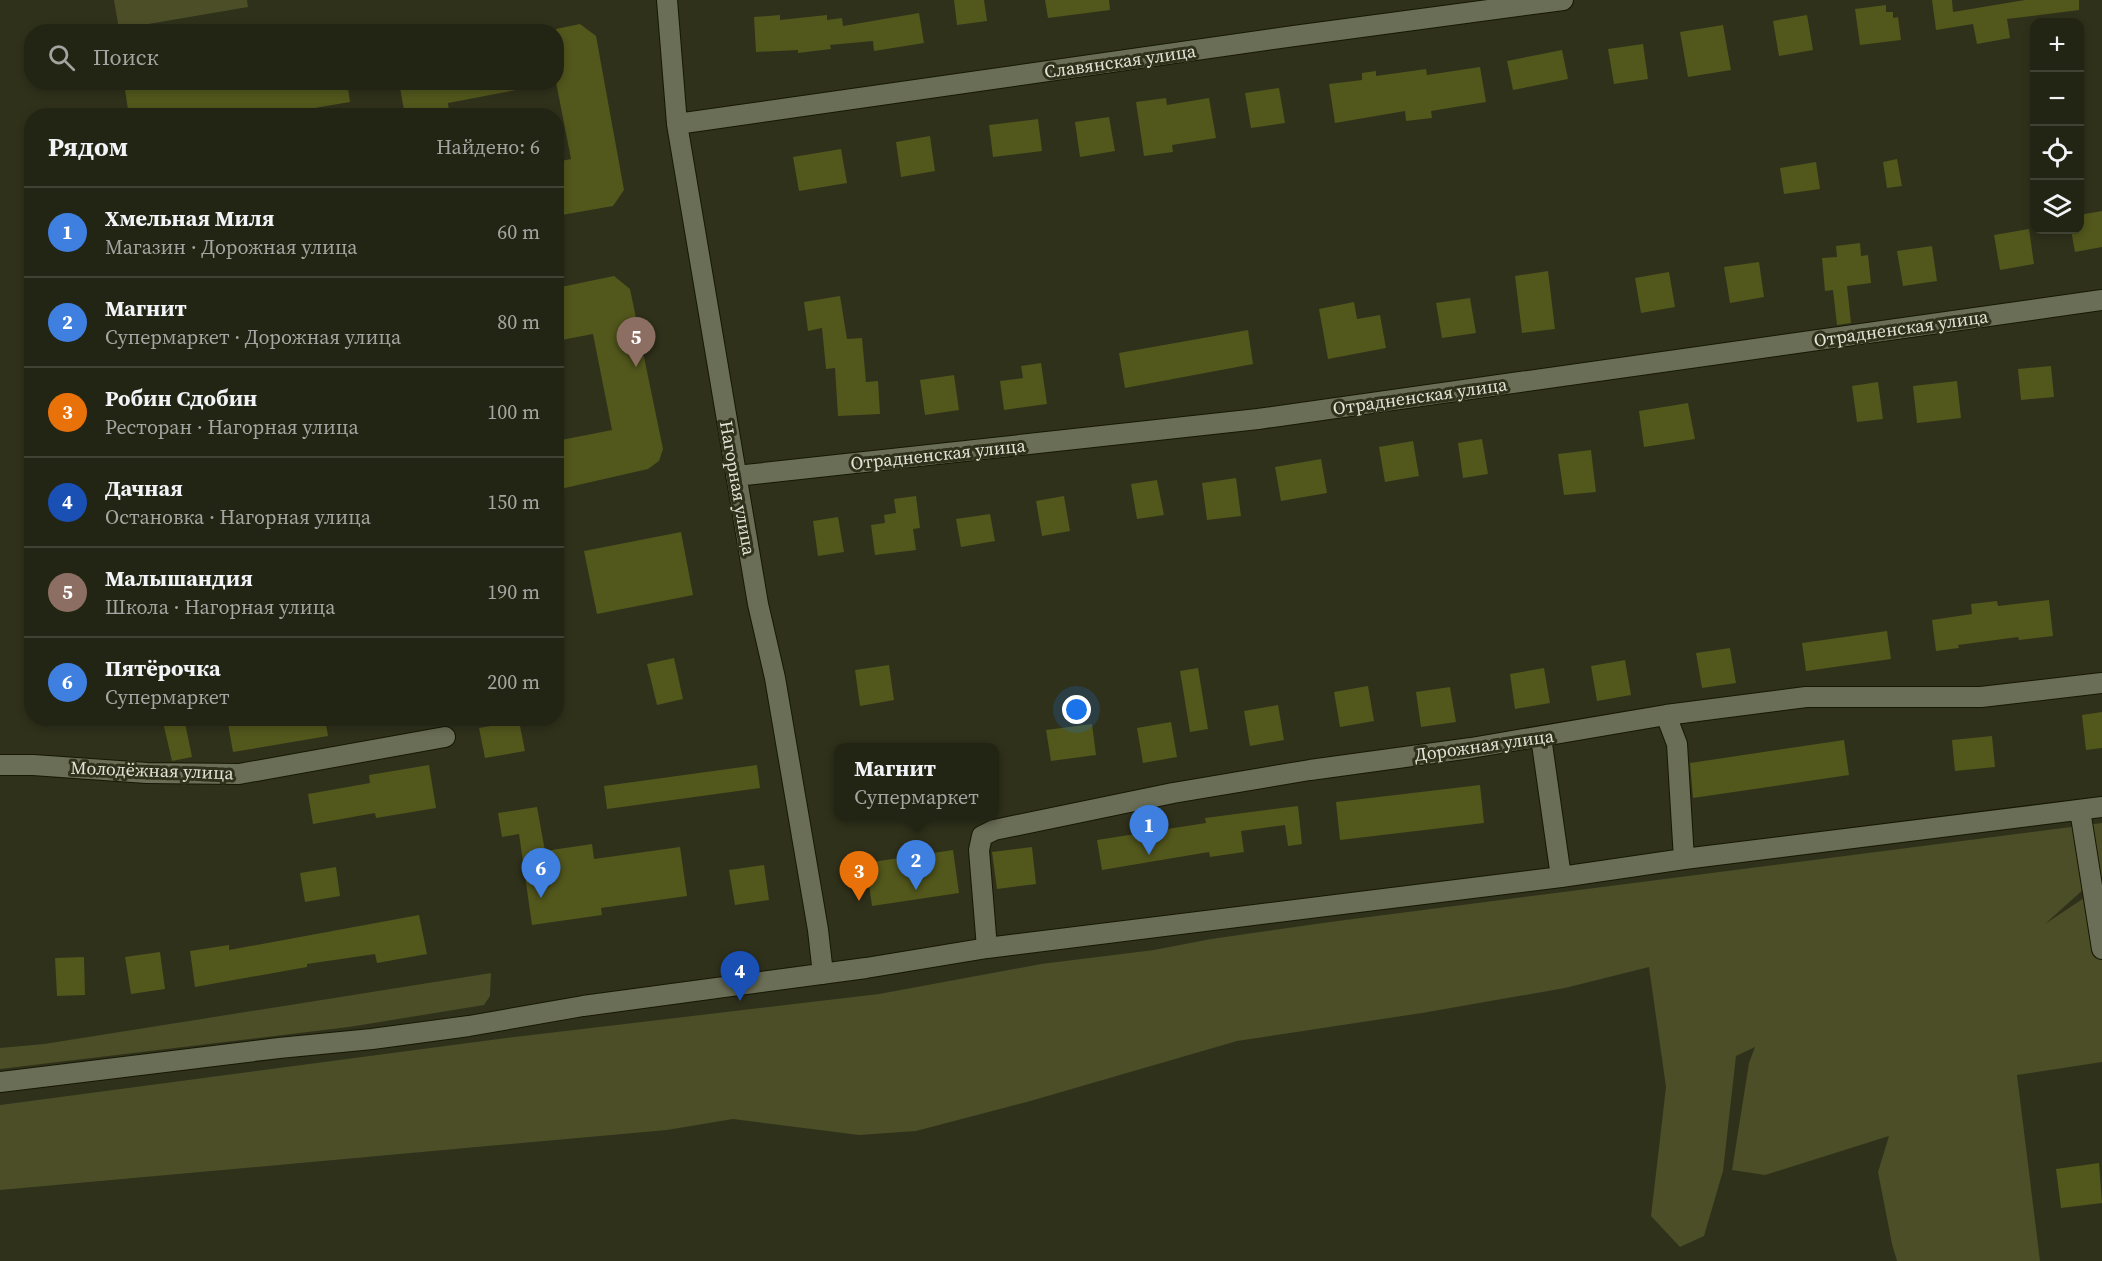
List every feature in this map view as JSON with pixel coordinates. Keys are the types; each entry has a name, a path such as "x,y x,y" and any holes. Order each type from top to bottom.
{"street":[{"name":"Нагорная улица","path":"667,0 677,124 758,604 775,678 818,930 823,974"},
{"name":"Славянская улица","path":"677,124 1563,0"},
{"name":"Отрадненская улица","path":"736,476 1258,419 2102,300"},
{"name":"Дорожная улица","path":"987,948 979,850 982,836 994,830 1173,794 1310,770 1806,697 1981,697 2102,683"},
{"path":"1666,716 1677,744 1684,859"},
{"name":"Молодёжная улица","path":"0,765 147,773 239,774 445,737"},
{"path":"1541,737 1561,877"},
{"path":"0,1082 279,1048 383,1038 583,1006 823,974 987,948 2102,807"},
{"path":"2080,810 2102,949"}],"green space":[{"path":"114,0 247,0 248,7 148,24 118,24"},
{"path":"2102,823 2102,877 2096,878 2045,924 2087,896 2102,894 2102,1062 2017,1075 2040,1261 1897,1261 1878,1172 1889,1136 1765,1175 1732,1170 1749,1063 1755,1047 1736,1056 1723,1171 1704,1236 1680,1247 1651,1216 1666,1087 1649,967 1565,988 1422,1013 1237,1041 1027,1102 916,1131 859,1135 733,1119 667,1130 0,1190 0,1105 506,1038 879,994 1041,964 1154,950 1211,939 1330,922"},
{"path":"491,973 490,996 484,1005 349,1027 0,1069 0,1048 44,1044"}],"building":[{"path":"954,0 984,0 987,21 957,25"},
{"path":"1045,0 1109,0 1110,10 1048,18"},
{"path":"1932,0 1952,0 1953,12 2025,0 2079,0 2079,10 2007,19 2010,38 1977,44 1973,24 1936,30"},
{"path":"1886,5 1886,12 1893,12 1893,18 1898,17 1901,40 1860,45 1855,9"},
{"path":"919,13 924,43 874,51 873,41 830,45 831,49 798,53 798,50 756,52 754,17 780,15 780,20 827,15 827,20 842,18 843,26"},
{"path":"1807,15 1813,50 1779,56 1773,21"},
{"path":"580,24 596,36 624,190 613,206 564,215 564,160 571,159 564,123 564,108 561,108 558,90 564,90 564,27"},
{"path":"1723,25 1731,70 1688,77 1680,32"},
{"path":"1643,44 1648,79 1614,84 1608,49"},
{"path":"1562,50 1568,79 1513,90 1507,61"},
{"path":"1480,67 1486,102 1431,111 1432,118 1406,121 1405,111 1335,123 1329,84 1362,80 1362,73 1376,71 1376,76 1426,69 1427,75"},
{"path":"1279,88 1285,123 1251,128 1245,93"},
{"path":"125,90 348,90 350,102 314,108 128,108"},
{"path":"400,90 516,90 448,103 449,108 404,108"},
{"path":"1166,98 1167,105 1209,98 1216,138 1172,145 1173,152 1144,156 1136,102"},
{"path":"1109,117 1115,151 1080,157 1075,122"},
{"path":"1038,119 1042,151 993,157 989,125"},
{"path":"930,136 935,171 901,177 896,142"},
{"path":"841,149 847,183 799,191 793,157"},
{"path":"1897,159 1902,186 1887,188 1883,162"},
{"path":"1816,162 1820,189 1784,194 1780,168"},
{"path":"2102,211 2102,247 2075,252 2072,234 2084,234 2084,214"},
{"path":"2029,229 2034,264 2000,270 1994,235"},
{"path":"1860,243 1861,256 1868,255 1871,283 1847,286 1851,323 1837,325 1833,290 1825,291 1822,258 1837,257 1836,246"},
{"path":"1932,246 1937,281 1903,286 1897,251"},
{"path":"1759,262 1764,297 1730,303 1724,267"},
{"path":"1548,271 1555,329 1522,333 1515,276"},
{"path":"1669,272 1675,307 1641,313 1635,278"},
{"path":"614,276 630,289 663,449 659,461 648,469 564,488 564,439 612,430 593,334 564,339 564,286"},
{"path":"840,296 847,339 862,338 866,382 878,381 880,414 838,416 835,368 826,369 822,328 808,331 804,302"},
{"path":"1470,298 1476,333 1442,338 1436,303"},
{"path":"1354,302 1357,319 1380,315 1386,348 1328,359 1319,309"},
{"path":"1248,330 1253,364 1125,388 1119,353"},
{"path":"1041,363 1047,404 1004,410 1000,381 1023,378 1021,366"},
{"path":"2051,366 2054,397 2021,400 2018,369"},
{"path":"954,375 959,410 925,415 920,380"},
{"path":"1957,381 1961,418 1917,423 1913,386"},
{"path":"1878,382 1883,419 1857,422 1852,386"},
{"path":"1688,403 1695,439 1644,447 1639,411"},
{"path":"1482,439 1488,474 1463,478 1458,443"},
{"path":"1413,441 1419,476 1385,482 1379,447"},
{"path":"1591,450 1596,492 1564,495 1558,454"},
{"path":"1321,459 1327,493 1281,501 1275,467"},
{"path":"1236,478 1241,516 1207,520 1202,483"},
{"path":"1157,480 1164,515 1137,519 1131,484"},
{"path":"916,496 920,528 913,529 916,550 875,555 871,525 885,523 884,515 896,513 894,499"},
{"path":"1064,496 1070,531 1042,536 1036,501"},
{"path":"990,514 995,541 961,547 956,519"},
{"path":"838,517 844,552 818,556 813,521"},
{"path":"681,532 693,595 597,614 584,551"},
{"path":"2049,600 2053,636 2019,640 2018,637 1958,645 1959,648 1936,651 1932,620 1972,614 1971,604 1997,601 1998,606"},
{"path":"1887,631 1891,659 1806,671 1802,643"},
{"path":"1730,648 1736,683 1702,688 1696,653"},
{"path":"674,658 683,699 657,705 647,664"},
{"path":"1625,660 1631,695 1597,701 1591,666"},
{"path":"889,665 894,700 860,706 855,670"},
{"path":"1198,668 1208,729 1190,732 1180,671"},
{"path":"1544,668 1550,703 1515,709 1510,674"},
{"path":"1368,686 1374,721 1340,727 1334,692"},
{"path":"1450,687 1456,722 1421,727 1416,692"},
{"path":"1278,705 1284,740 1250,746 1244,711"},
{"path":"2102,712 2102,748 2086,750 2082,715"},
{"path":"1171,722 1177,757 1143,763 1137,728"},
{"path":"1092,724 1096,755 1051,761 1046,730"},
{"path":"164,726 186,726 192,757 172,761"},
{"path":"228,726 326,726 328,736 233,752"},
{"path":"520,726 525,751 485,758 479,728"},
{"path":"1992,736 1995,767 1955,771 1952,740"},
{"path":"1844,740 1849,775 1693,798 1690,763"},
{"path":"429,765 436,808 376,818 375,813 313,824 308,794 370,783 369,775"},
{"path":"757,765 760,788 607,809 604,786"},
{"path":"1480,785 1484,823 1340,840 1336,802"},
{"path":"1298,806 1302,844 1288,846 1285,825 1241,831 1244,852 1210,857 1209,852 1102,870 1097,840 1206,823 1205,818"},
{"path":"537,807 545,851 592,844 594,859 680,847 687,896 601,908 602,915 532,925 519,834 502,837 498,813"},
{"path":"1032,847 1036,884 997,889 992,852"},
{"path":"953,850 959,893 872,906 866,863"},
{"path":"764,865 769,900 735,905 729,870"},
{"path":"336,867 340,896 305,902 300,873"},
{"path":"419,915 427,954 377,963 375,954 307,964 307,967 195,987 190,951 229,945 229,950"},
{"path":"160,952 165,989 131,994 125,957"},
{"path":"84,957 85,995 57,996 55,958"},
{"path":"2099,1163 2102,1203 2061,1208 2056,1169"}],"place":[{"name":"Малышандия","path":"636,367"},
{"name":"Хмельная Миля","path":"1149,855"},
{"name":"Магнит","path":"916,890"},
{"name":"Пятёрочка","path":"541,898"},
{"name":"Робин Сдобин","path":"859,901"},
{"name":"Дачная","path":"740,1001"}]}
